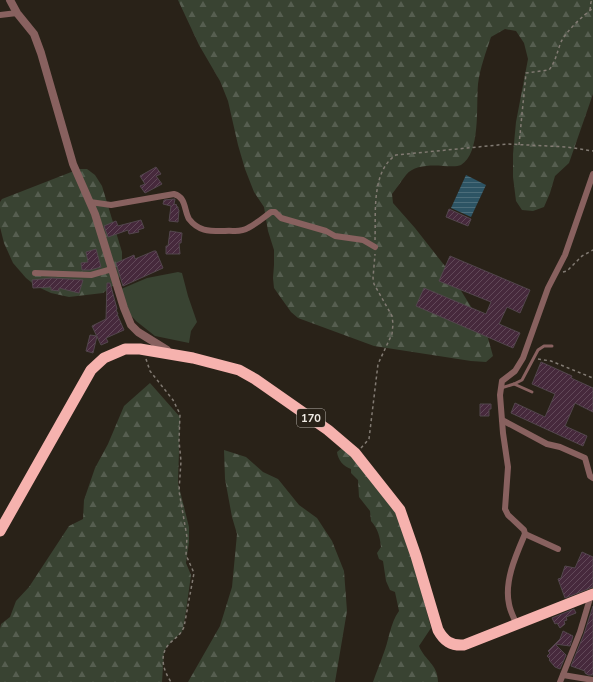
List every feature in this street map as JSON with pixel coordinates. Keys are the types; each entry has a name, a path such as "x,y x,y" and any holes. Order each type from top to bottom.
{"highway":[{"name":"170","path":"0,531 91,370 104,358 125,350 145,350 193,358 239,370 255,379 328,430 355,453 400,510 416,556 438,630 442,638 448,643 456,646 464,646 592,594"}],"street":[{"path":"10,0 17,13 34,34 41,53 73,164 95,214 124,308 131,325 138,332 167,350 169,354"},
{"path":"0,15 17,13"},
{"path":"558,549 525,534 524,530 508,515 505,509 508,459 503,433 500,395 502,381 514,372 523,358 548,288 565,255 593,174"},
{"path":"90,202 111,205 174,194 179,195 182,199 188,217 198,228 214,232 239,232 248,228 271,212 275,212 281,218 326,231 335,236 363,240 369,242 375,247"},
{"path":"35,273 90,275 112,269"},
{"path":"502,420 547,444 560,447 585,458 590,476 593,478"},
{"path":"517,625 509,605 508,594 510,574 525,534"},
{"path":"560,682 580,632 592,594"},
{"path":"563,675 593,680"}],"lane":[{"path":"501,388 522,380 538,350 544,346 552,346"},
{"path":"514,384 532,392"}],"path":[{"path":"590,10 591,2 593,0"},
{"path":"519,145 526,73 549,70 555,62 562,40 581,17 593,8"},
{"path":"355,453 369,439 378,364 392,334 392,316 374,284 373,278 376,190 384,168 390,158 396,155 508,144 567,147 593,151"},
{"path":"554,276 567,270 582,256 593,250"},
{"path":"145,350 150,371 170,396 180,414 179,441 181,461 179,491 187,537 186,555 194,573 184,628 179,636 169,644 162,656 166,674 171,682"},
{"path":"533,358 550,361 593,378"}],"green space":[{"path":"178,0 593,0 593,94 569,163 555,176 544,207 533,211 522,210 516,201 513,177 513,154 516,122 528,59 524,43 516,31 505,29 491,37 483,60 478,84 475,140 467,159 461,165 457,166 418,167 406,175 392,194 393,203 448,270 460,289 486,331 493,356 486,362 471,361 374,346 298,318 291,312 274,288 274,250 268,231 264,207 254,192 245,169 228,101 220,81 199,45"},
{"path":"79,169 87,169 95,175 102,186 122,252 122,270 118,282 103,293 69,297 51,293 36,286 26,278 13,263 4,243 0,227 0,202 2,199"},
{"path":"178,272 182,273 197,322 191,331 189,343 155,336 136,321 127,311 121,289 147,278"},
{"path":"150,383 180,417 178,483 189,527 189,542 186,563 191,575 182,632 164,651 162,682 0,682 1,624 10,617 16,601 29,587 69,526 83,519 84,500 95,468 108,444 124,406"},
{"path":"342,448 345,449 394,509 410,547 431,628 419,646 434,667 438,682 373,682 394,621 399,611 395,592 390,590 386,581 383,561 379,559 377,553 381,547 378,533 371,521 370,511 359,497 358,480 351,473 351,469 343,464 338,458 337,452"},
{"path":"224,450 246,457 263,472 278,479 299,505 317,518 332,541 344,571 347,611 335,682 188,682 220,626 232,587 237,534 232,517 225,479"}],"water":[{"path":"466,175 486,185 471,217 451,208"}],"building":[{"path":"156,167 161,174 156,176 162,184 145,193 140,186 145,184 140,176"},
{"path":"175,199 174,204 177,205 176,206 179,210 178,222 169,221 171,206 163,204 164,200"},
{"path":"449,209 471,219 468,226 446,217"},
{"path":"141,220 144,228 138,230 139,232 129,234 128,230 108,237 104,226 116,221 118,226"},
{"path":"170,231 182,233 181,243 179,243 180,254 166,254 166,246 168,246"},
{"path":"96,249 101,267 90,270 82,270 81,263 88,262 86,252"},
{"path":"156,251 163,268 123,286 116,263 134,255 135,259"},
{"path":"450,256 530,290 520,313 507,307 499,324 520,333 513,348 416,306 424,288 486,314 491,302 439,281"},
{"path":"52,278 83,280 79,293 59,288 59,291 51,290 51,287 33,288 32,280"},
{"path":"107,283 110,283 117,314 124,330 106,338 108,342 101,345 92,326 106,319"},
{"path":"90,335 97,336 93,353 86,351"},
{"path":"541,362 572,376 571,378 593,388 593,412 575,403 565,426 587,436 583,446 511,413 515,403 545,417 555,394 532,384"},
{"path":"480,404 491,404 489,416 480,416"},
{"path":"582,552 593,557 593,587 565,598 558,579 561,578 565,566 575,568"},
{"path":"593,606 593,675 588,675 585,671 571,666"},
{"path":"574,609 576,613 566,617 567,620 564,621 565,624 560,628 557,623 555,624 552,618"},
{"path":"563,631 573,636 570,646 555,644 560,639"},
{"path":"555,644 566,655 560,669 555,667 547,656 550,653 548,651"}]}
